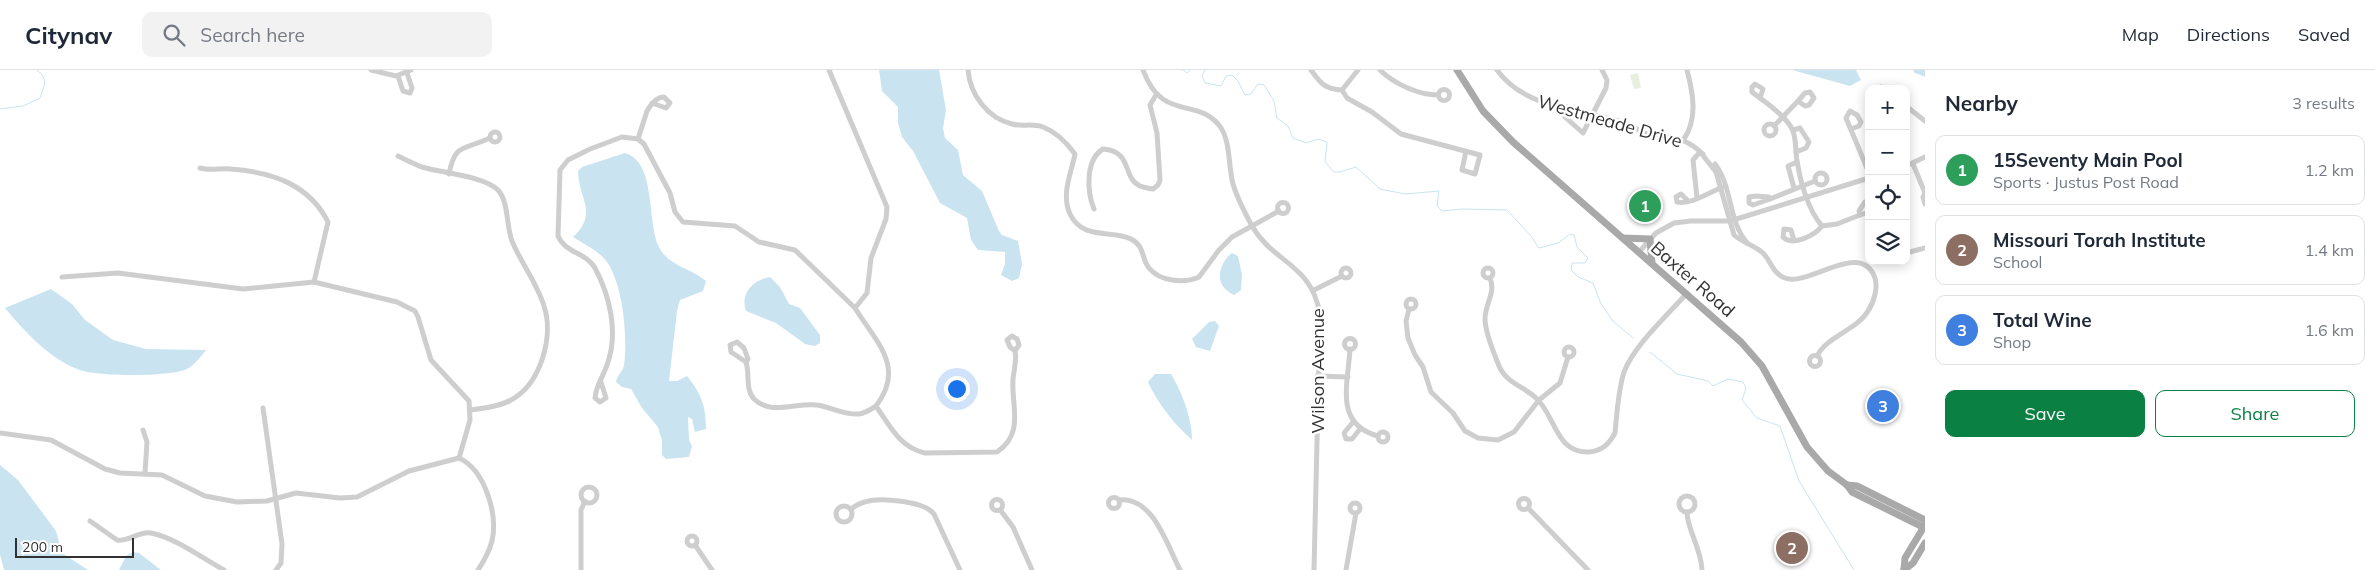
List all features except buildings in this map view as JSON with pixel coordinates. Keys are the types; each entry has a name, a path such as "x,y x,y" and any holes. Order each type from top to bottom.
{"main road":[{"name":"Baxter Road","path":"1457,70 1470,92 1493,122 1741,342 1762,366 1807,447 1828,471 1847,485 1852,492 1925,525"},
{"path":"1623,238 1650,239 1652,263"},
{"path":"1916,540 1913,518 1925,514"},
{"path":"1904,569 1905,558 1925,525"},
{"path":"1904,569 1913,563 1925,544"}],"street":[{"path":"371,70 398,76 409,72 412,88 408,93 403,91 398,76"},
{"path":"829,70 887,207 886,219 871,258 867,293 855,308"},
{"path":"968,70 972,90 996,117 1014,125 1045,127 1075,154 1066,192 1073,219 1094,234 1126,237 1133,240 1143,250 1149,268 1158,275 1179,281 1198,277 1226,242 1279,211"},
{"path":"1094,209 1088,197 1092,165 1096,153 1102,148 1116,151 1121,156 1134,181 1140,186 1153,189 1160,180 1157,133 1150,105 1156,95 1143,70"},
{"path":"1311,70 1321,85 1326,88 1342,90"},
{"path":"1342,90 1358,70"},
{"path":"1380,70 1396,83 1429,95 1438,95"},
{"name":"Westmeade Drive","path":"1498,70 1505,81 1524,95 1624,122 1651,135 1684,139 1700,152 1716,172 1724,186 1732,221 1741,236 1761,252 1775,271 1786,279 1798,278 1851,262 1863,264 1872,272 1875,280 1875,293 1865,316 1817,356"},
{"path":"1567,107 1565,118 1582,133 1606,88 1607,80 1602,70"},
{"path":"1684,139 1691,126 1693,115 1692,93 1687,70"},
{"path":"1342,90 1347,98 1372,112 1401,134 1466,151 1480,155 1475,174 1462,170 1466,151"},
{"name":"Wilson Avenue","path":"1156,95 1174,105 1210,117 1220,126 1226,143 1233,186 1252,226 1278,255 1304,276 1314,290 1320,314 1317,376 1314,570"},
{"path":"1760,98 1783,118 1793,130 1797,162 1807,198 1815,218 1822,226"},
{"path":"1774,126 1798,101"},
{"path":"638,139 647,111 652,104"},
{"path":"1910,109 1925,121"},
{"path":"1793,130 1800,128 1809,142 1806,148 1796,152"},
{"path":"1851,129 1865,155"},
{"path":"601,382 612,350 612,319 594,267 583,257 562,245 558,236 560,170 568,160 622,137 638,139 644,144 670,193 675,212 683,222 735,226 759,242 795,250 855,308 879,342 888,360 890,370 886,390 876,406 869,411 857,414 815,405 779,408 767,406 755,400 750,394 746,362"},
{"path":"449,174 452,159 456,152 490,138"},
{"path":"1697,198 1693,160 1700,152"},
{"path":"398,156 422,167 483,182 493,186 501,194 512,240 540,295 548,319 544,355 527,386 519,395 500,405 471,410"},
{"path":"1910,165 1925,157"},
{"path":"1794,188 1788,166 1797,162"},
{"path":"1913,164 1925,193 1922,197 1925,204"},
{"path":"200,168 258,173 292,184 301,189 318,207 328,222 314,282"},
{"path":"1639,252 1662,229 1682,221 1732,221 1865,179"},
{"path":"1770,199 1815,181"},
{"path":"1688,201 1724,186"},
{"path":"1860,215 1860,207 1865,202"},
{"path":"1794,241 1818,232 1822,226 1837,224 1865,213"},
{"path":"1910,252 1924,249 1925,256"},
{"path":"62,277 118,273 255,289 314,282 397,302 415,311 418,316 428,357 466,398 471,410 470,420 458,458"},
{"path":"1314,290 1342,276"},
{"path":"1490,278 1492,292 1485,321 1499,366 1511,381 1539,400 1559,436 1570,448 1587,452 1605,448 1615,433 1623,378 1631,358 1687,293"},
{"path":"1409,309 1406,321 1408,338 1415,355 1423,367 1431,392 1453,413 1469,434 1488,440 1506,437 1517,429 1539,400 1560,383 1568,357"},
{"path":"1350,350 1347,409 1353,422 1360,429 1378,436"},
{"path":"876,406 900,441 915,450 925,453 997,452 1008,441 1016,420 1013,380 1016,360 1015,351"},
{"path":"1317,376 1348,377"},
{"path":"263,408 282,544 281,563 276,570"},
{"path":"1353,422 1344,433 1346,439 1352,439 1360,429"},
{"path":"143,430 147,442 145,473"},
{"path":"0,433 51,440 105,470 120,473 162,475 190,490 220,501 276,500 296,493 340,498 358,497 400,475 458,458"},
{"path":"458,458 474,469 490,504 492,539 478,570"},
{"path":"1119,500 1131,500 1147,509 1180,570"},
{"path":"581,570 581,510 585,501"},
{"path":"851,509 868,501 914,502 928,507 934,514 960,570"},
{"path":"1528,508 1588,570"},
{"path":"1001,511 1012,527 1032,570"},
{"path":"1687,512 1687,520 1700,552 1702,570"},
{"path":"1346,570 1356,513"},
{"path":"90,521 118,540 123,541 138,533 160,536 224,570"},
{"path":"695,546 712,570"}],"green space":[{"path":"1638,73 1641,88 1634,89 1630,75"}],"water":[{"path":"879,70 939,70 946,110 943,128 945,138 958,150 963,175 982,191 999,231 1002,235 1018,241 1022,264 1019,278 1012,281 1001,275 1005,264 1005,252 978,250 971,240 967,218 940,203 913,151 902,137 898,123 898,107 882,91"},
{"path":"1792,70 1856,70 1861,80 1850,86"},
{"path":"625,153 635,158 642,168 649,193 655,234 662,252 673,262 706,281 703,291 680,300 669,381 677,381 687,376 696,388 704,407 706,429 695,432 692,419 688,417 689,440 692,446 689,457 666,459 662,455 662,441 658,427 642,408 631,389 622,387 616,382 624,365 625,354 625,327 617,284 607,262 595,251 573,237 581,228 586,213 578,171 582,167"},
{"path":"1232,253 1238,256 1242,275 1241,290 1234,295 1223,286 1220,275 1223,263"},
{"path":"770,277 780,287 789,304 800,308 820,335 820,343 815,346 805,344 776,323 746,311 745,299 749,289 758,281"},
{"path":"51,289 72,304 85,320 113,340 146,349 206,350 187,369 165,374 115,375 86,372 77,369 47,351 20,326 5,308"},
{"path":"1215,321 1219,326 1210,351 1196,347 1192,339 1209,322"},
{"path":"1155,374 1171,374 1175,381 1188,415 1192,440 1167,413 1152,390 1148,382"},
{"path":"0,465 18,480 56,531 62,553 88,570 4,570 0,555"},
{"path":"133,552 139,553 161,570 119,570 126,556"}],"waterway":[{"path":"0,109 23,106 40,98 45,83 43,76 37,70"},
{"path":"1183,70 1187,73 1190,70"},
{"path":"1205,70 1202,76 1205,83 1221,86 1226,76 1232,75 1238,81 1245,95 1251,94 1258,84 1264,85 1274,101 1277,118 1288,126 1293,138 1306,143 1318,139 1327,142 1325,162 1334,172 1356,167 1380,189 1405,194 1439,191 1437,206 1442,211 1462,209 1507,210 1531,236 1539,248 1558,243 1570,234 1574,235 1577,247 1588,258 1585,263 1572,263 1571,270 1578,277 1593,283 1601,304 1613,321 1633,338"},
{"path":"1917,70 1925,73"},
{"path":"1650,352 1677,374 1708,381 1713,386 1728,379 1743,382 1746,388 1742,400 1757,418 1780,426 1799,481 1854,570"}],"place":[{"name":"15Seventy Main Pool","path":"1645,206"},
{"name":"Total Wine","path":"1883,406"},
{"name":"Missouri Torah Institute","path":"1792,548"}]}
